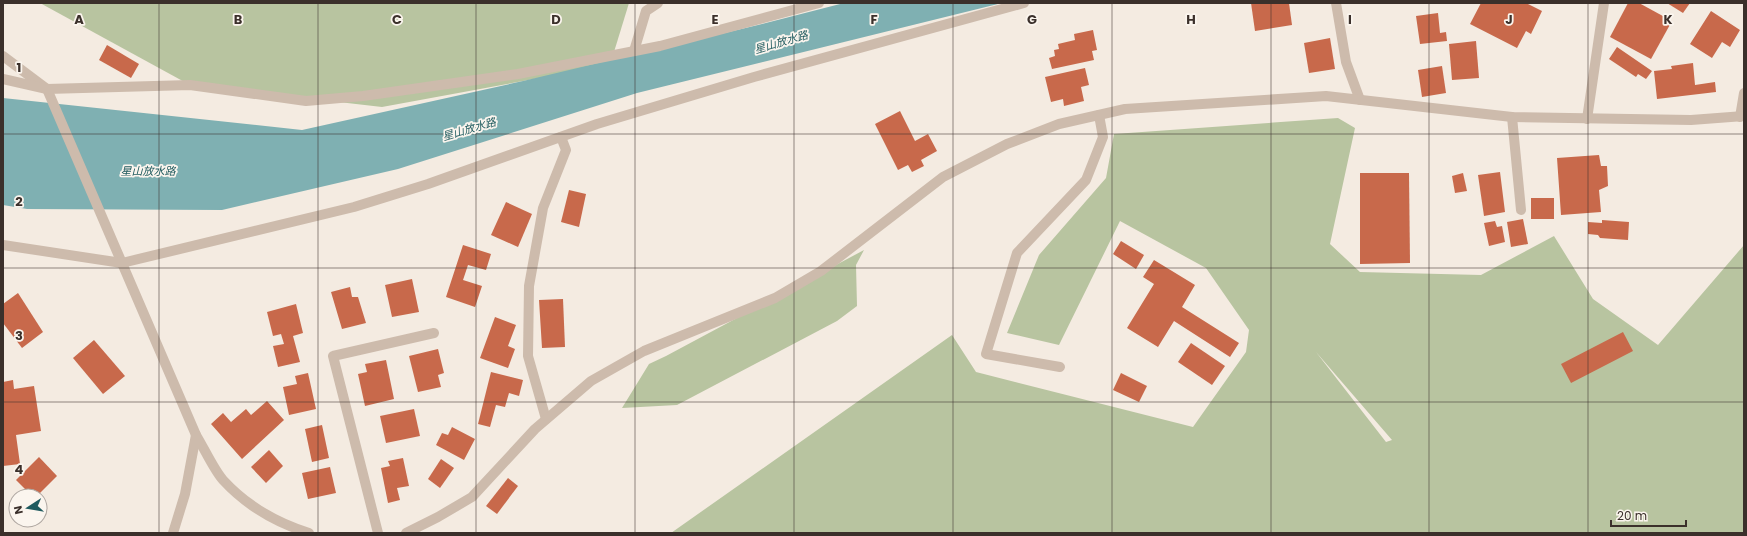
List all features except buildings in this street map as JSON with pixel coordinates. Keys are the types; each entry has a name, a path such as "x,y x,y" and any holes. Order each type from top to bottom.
{"street":[{"path":"634,51 646,11 658,3"},
{"path":"3,79 48,89 190,85 306,102 363,96 518,74 660,46 819,3"},
{"path":"3,245 122,263 354,207 428,184 597,124 754,77 1024,3"},
{"path":"1336,3 1346,62 1360,100"},
{"path":"1587,119 1604,3"},
{"path":"3,56 48,89 196,435 222,480 246,500 276,521 309,533"},
{"path":"406,533 438,517 472,497 535,429 591,381 644,351 775,298 821,271 943,177 1007,144 1059,124 1125,109 1326,96 1512,117 1691,120 1742,116 1744,93"},
{"path":"1060,367 986,354 1017,253 1086,180 1103,137 1099,115"},
{"path":"1512,117 1521,210"},
{"path":"546,419 528,356 528,286 543,208 566,150 561,137"},
{"path":"378,533 333,356 434,334"},
{"path":"173,533 185,494 196,435"}],"green space":[{"path":"40,3 629,3 610,65 382,107 190,85"},
{"path":"1338,118 1355,128 1330,244 1360,272 1481,275 1554,236 1593,299 1658,345 1744,245 1744,533 671,533 952,335 976,372 1193,427 1246,352 1249,330 1206,268 1120,221 1059,345 1007,333 1039,255 1106,178 1114,134","holes":["1316,352 1392,440 1386,442"]},
{"path":"864,250 856,265 857,306 837,321 677,405 622,408 649,364"}],"water":[{"name":"星山放水路","path":"844,3 1002,3 637,93 398,169 222,210 27,209 3,205 3,98 302,130 523,81"}]}
